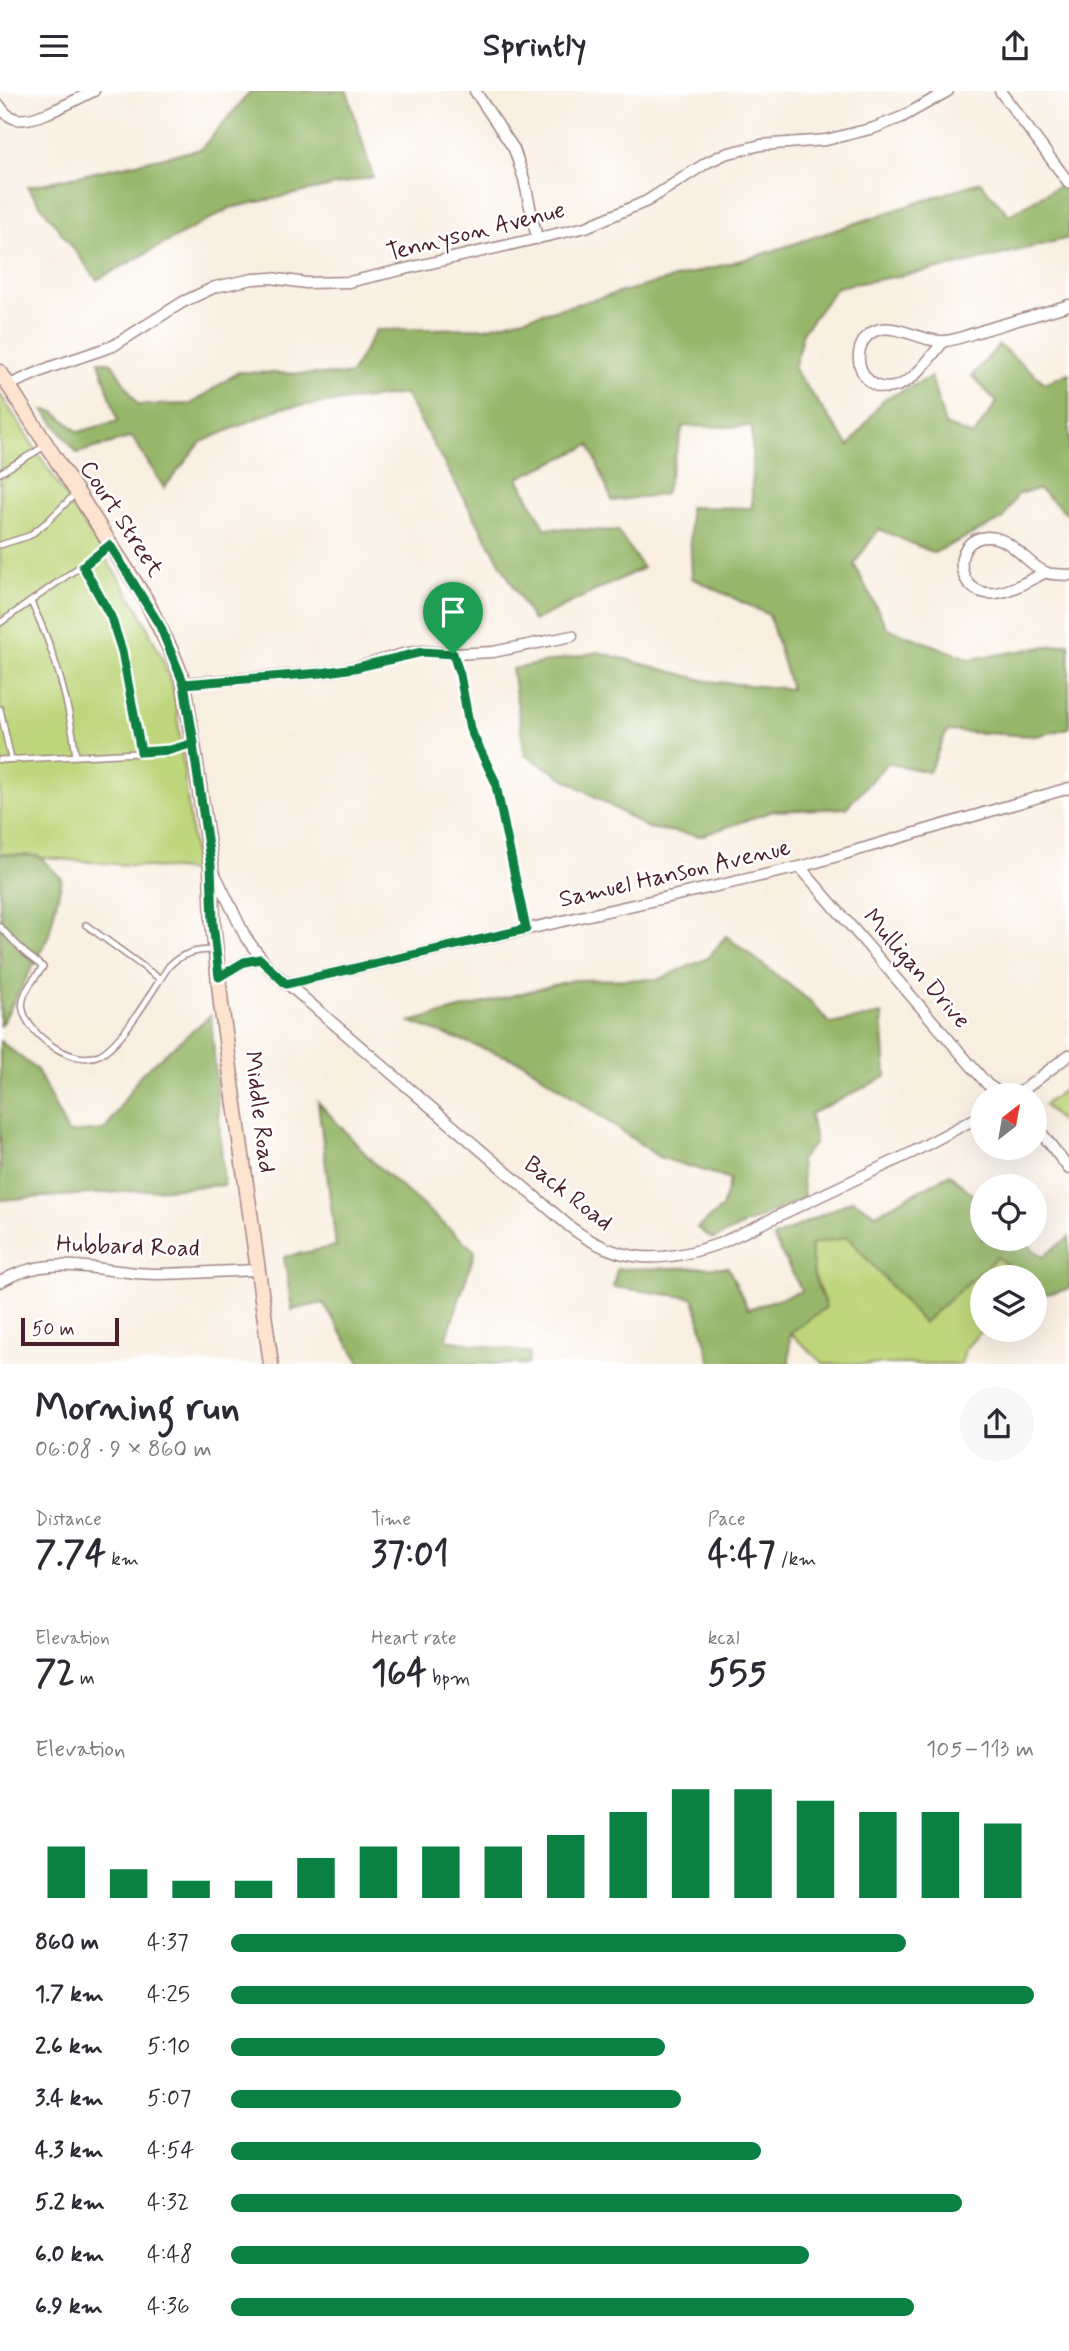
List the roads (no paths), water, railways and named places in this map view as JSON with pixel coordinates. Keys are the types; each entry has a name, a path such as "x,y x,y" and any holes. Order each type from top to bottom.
{"street":[{"path":"0,106 3,112 15,119 28,119 94,91"},
{"path":"475,91 514,149 524,179 537,239"},
{"name":"Tennyson Avenue","path":"9,385 51,367 113,346 199,293 234,281 271,278 306,283 349,282 586,227 628,210 724,154 761,145 826,140 848,135 902,117 948,91"},
{"path":"1000,91 1069,183"},
{"path":"943,342 915,375 897,386 876,386 863,375 859,367 859,351 863,342 875,330 900,331 943,342 1069,305"},
{"name":"Court Street","path":"0,372 160,626 184,684 211,866"},
{"path":"1046,572 1006,591 986,593 970,585 964,577 962,560 965,551 978,539 994,537 1014,547 1046,572 1069,575"},
{"path":"184,684 332,671 422,652 493,653 572,636"},
{"name":"Samuel Hanson Avenue","path":"286,984 800,867 1069,788"},
{"name":"Middle Road","path":"211,866 219,977 271,1364"},
{"name":"Back Road","path":"211,866 234,917 260,959 569,1226 601,1248 632,1257 699,1251 899,1159 970,1121"},
{"name":"Mulligan Drive","path":"800,867 986,1083"},
{"path":"219,977 244,962 260,959"},
{"path":"1033,1083 1069,1055"},
{"path":"1047,1140 1069,1168"},
{"name":"Hubbard Road","path":"0,1282 26,1269 61,1264 156,1274 257,1270"}],"lane":[{"path":"0,473 46,445"},
{"path":"0,545 29,536 77,492"},
{"path":"0,623 110,545"},
{"path":"83,566 111,617 120,642 128,671 141,752"},
{"path":"31,602 60,674 75,756"},
{"path":"453,654 460,675 470,729 495,781 526,929"},
{"path":"0,709 11,759"},
{"path":"0,759 170,750 194,743"},
{"path":"86,925 160,979"},
{"path":"0,927 43,967 24,998 23,1009 29,1021 50,1044 77,1058 89,1058 110,1047 169,966 187,953 216,950"}]}
